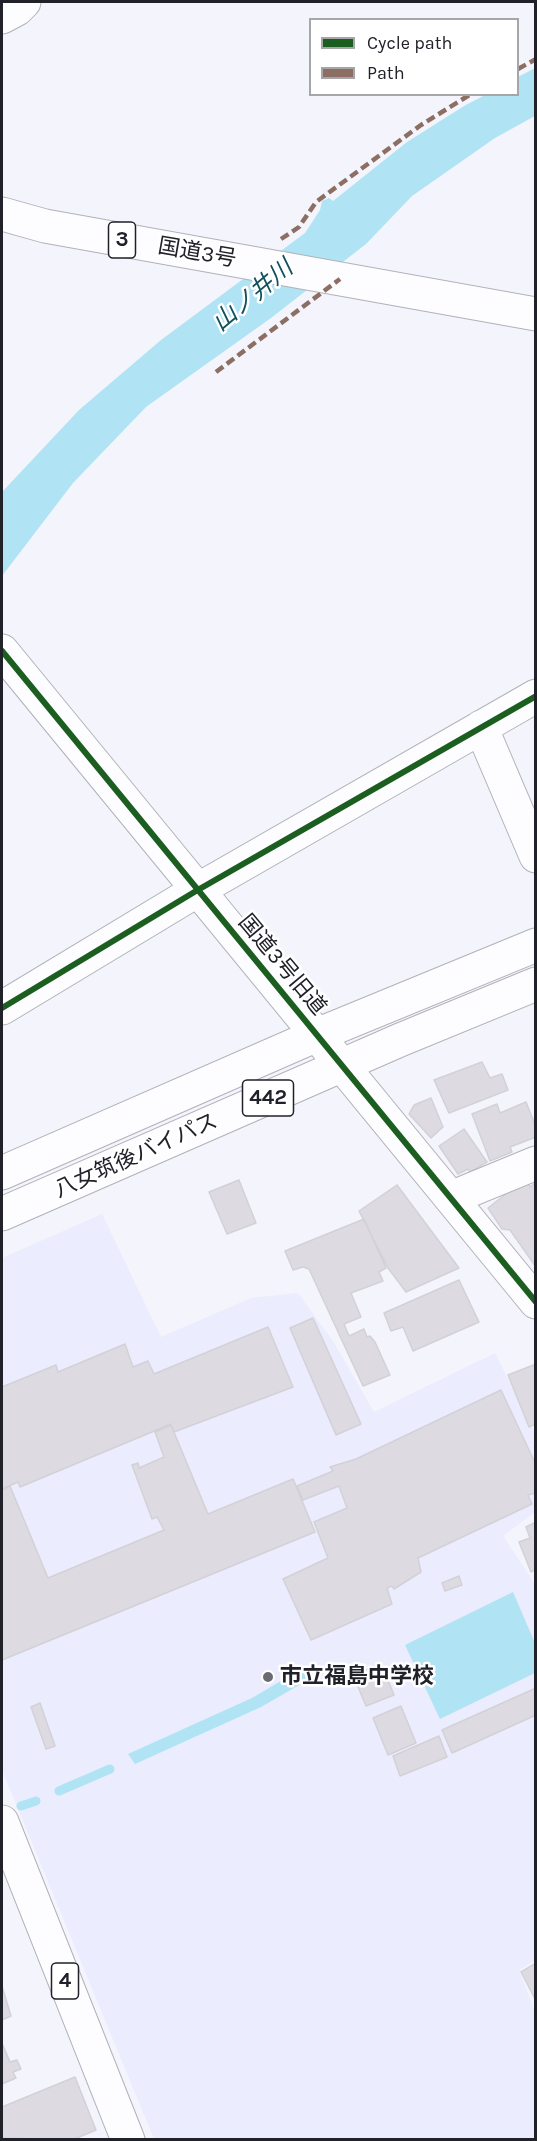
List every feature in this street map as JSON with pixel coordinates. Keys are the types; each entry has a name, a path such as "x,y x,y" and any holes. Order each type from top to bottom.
{"main road":[{"path":"2,17 24,2"},
{"name":"国道3号","path":"2,214 45,226 536,314"},
{"name":"国道3号旧道","path":"2,651 196,891 536,1302"},
{"path":"2,1008 196,891 536,696"},
{"path":"481,727 536,856"},
{"name":"八女筑後バイパス","path":"2,1173 317,1035 536,945"},
{"name":"八女筑後バイパス","path":"2,1214 342,1065 536,984"},
{"path":"451,1198 536,1163"},
{"name":"4","path":"2,1822 128,2139"}],"shaded area":[{"name":"市立福島中学校","path":"102,1214 161,1337 251,1298 298,1293 333,1341 374,1412 495,1353 535,1433 535,1512 503,1536 535,1584 536,1960 519,1970 535,2012 535,2139 154,2139 2,1770 2,1258"}],"water":[{"name":"山ノ井川","path":"535,68 535,116 495,138 412,196 366,244 271,318 146,407 73,483 2,576 2,492 79,410 161,340 305,233 320,210 322,201 329,198 333,201 407,142 464,106 483,96 519,96 519,76"},
{"path":"513,1592 535,1643 535,1673 440,1719 405,1645"},
{"path":"301,1669 308,1680 261,1707 135,1764 128,1754 252,1698"}],"building":[{"path":"482,1062 490,1078 502,1074 508,1090 449,1113 434,1080"},
{"path":"431,1098 443,1127 431,1138 409,1114 414,1105"},
{"path":"526,1102 536,1127 536,1137 510,1147 512,1152 490,1161 472,1114 497,1104 500,1113"},
{"path":"464,1129 487,1162 470,1172 468,1169 458,1174 439,1146"},
{"path":"526,1178 530,1187 536,1182 536,1267 510,1230 502,1229 488,1208"},
{"path":"239,1180 256,1223 227,1234 209,1192"},
{"path":"397,1185 459,1268 406,1292 388,1268 359,1211"},
{"path":"364,1219 386,1268 379,1272 383,1281 351,1293 361,1317 344,1324 349,1336 364,1329 367,1337 370,1336 375,1342 390,1375 363,1386 309,1269 303,1267 293,1270 285,1251"},
{"path":"459,1280 479,1322 413,1351 403,1327 391,1331 384,1313"},
{"path":"313,1318 361,1424 336,1435 290,1328"},
{"path":"268,1327 293,1387 174,1432 171,1424 20,1487 18,1482 2,1489 2,1387 56,1365 58,1372 125,1344 133,1367 148,1361 154,1374"},
{"path":"536,1364 536,1424 529,1427 508,1375"},
{"path":"501,1390 536,1465 536,1493 528,1495 532,1504 418,1558 421,1572 394,1589 392,1586 387,1588 392,1604 311,1640 283,1579 328,1558 314,1522 347,1508 339,1486 303,1500 297,1486 333,1471 330,1467 356,1459"},
{"path":"171,1425 208,1514 293,1479 315,1532 2,1660 2,1490 10,1486 48,1578 164,1530 157,1517 152,1519 132,1465 138,1463 139,1468 164,1457 155,1432"},
{"path":"536,1522 536,1569 531,1572 519,1542 530,1538 526,1527"},
{"path":"459,1576 462,1585 445,1591 442,1583"},
{"path":"381,1663 394,1695 366,1706 353,1675"},
{"path":"536,1688 536,1715 452,1753 442,1730"},
{"path":"40,1703 55,1746 46,1749 31,1707"},
{"path":"401,1706 416,1743 388,1755 373,1718"},
{"path":"439,1736 447,1757 400,1776 393,1756"},
{"path":"536,1963 536,2001 521,1972"},
{"path":"2,1986 11,2016 2,2020"},
{"path":"2,2043 10,2062 17,2060 21,2069 13,2072 16,2078 2,2084"},
{"path":"75,2077 96,2130 72,2140 2,2138 2,2107"}],"waterway":[{"path":"59,1791 110,1769"},
{"path":"21,1806 36,1801"}],"marked path":[{"path":"519,68 536,59"},
{"path":"281,239 299,227 316,202 421,125 468,96"},
{"path":"216,372 340,279"}],"cycle path":[{"path":"2,651 536,1302"},
{"path":"2,1008 196,891 536,696"}],"place":[{"name":"市立福島中学校","path":"268,1677"}]}
